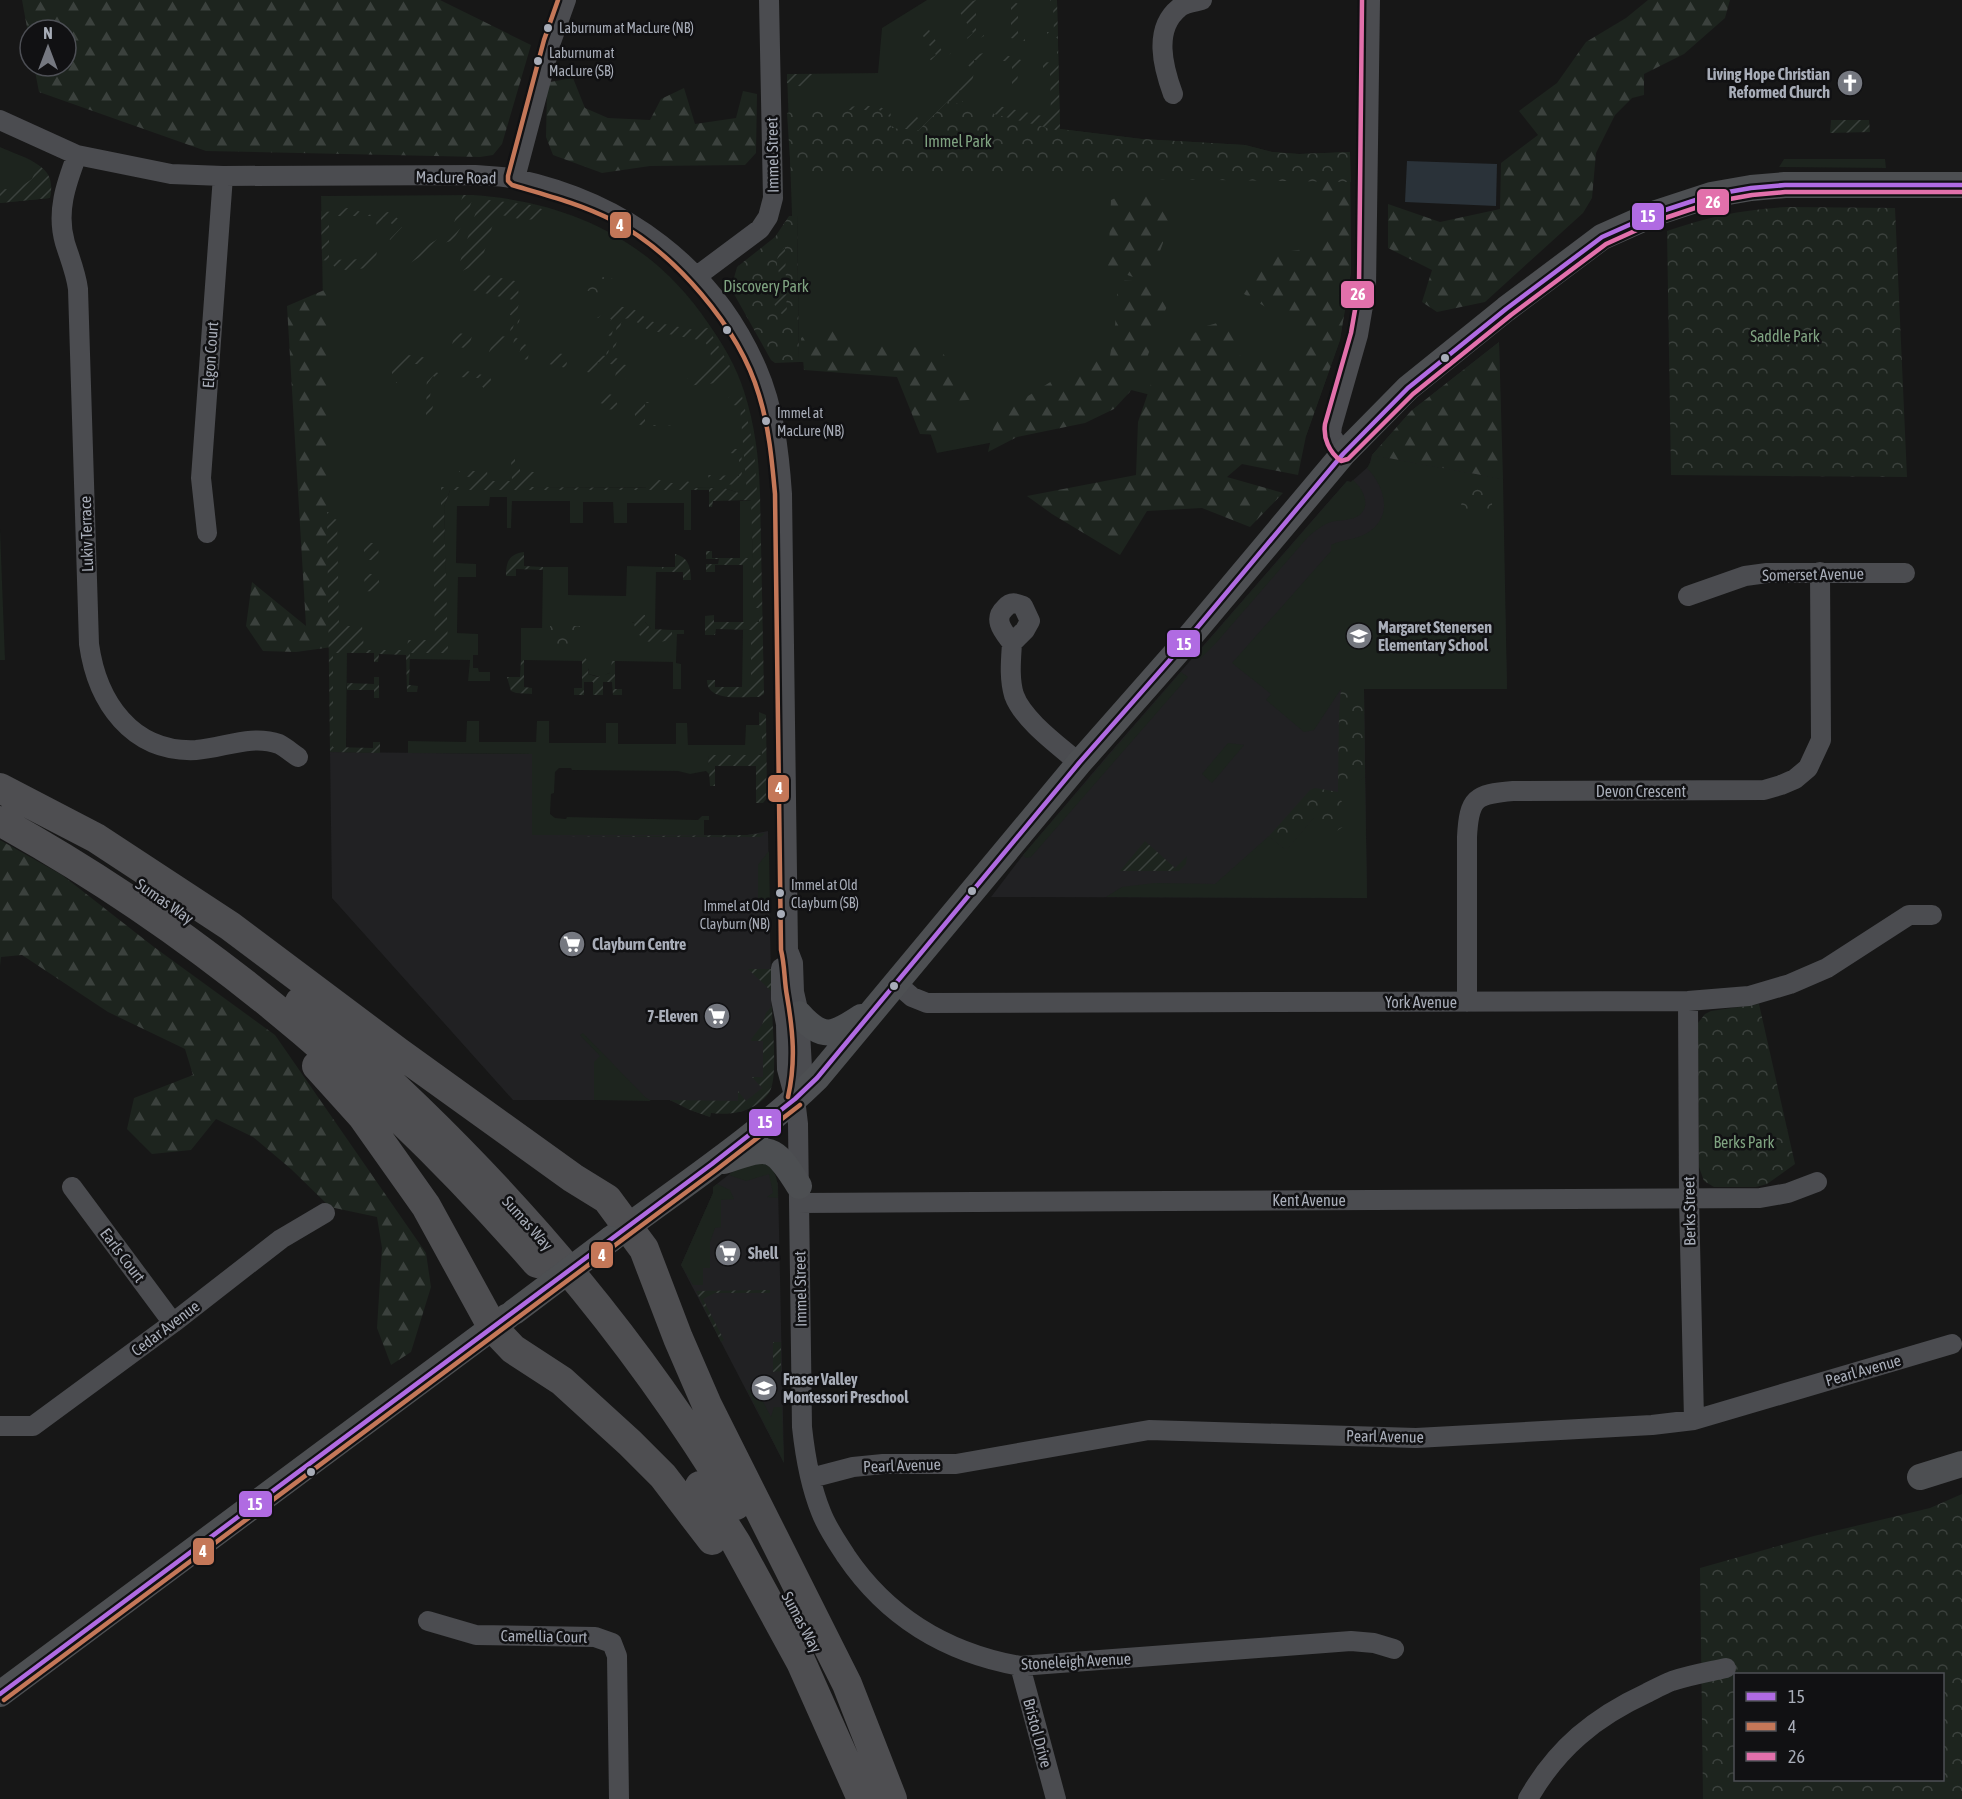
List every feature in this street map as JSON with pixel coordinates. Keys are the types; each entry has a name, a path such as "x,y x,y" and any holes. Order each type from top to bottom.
{"highway":[{"path":"0,788 96,838 230,926 408,1059 573,1178 607,1199 619,1233 644,1249 678,1338 730,1454 847,1684 892,1799"},
{"name":"Sumas Way","path":"0,798 68,837 147,888 276,982 354,1047 410,1100 524,1217 621,1334 718,1475 769,1560 802,1621 858,1735 885,1799"},
{"name":"Sumas Way","path":"0,821 75,864 214,960 342,1065 447,1165 555,1285 647,1405 736,1544 801,1662 862,1799"},
{"path":"75,864 261,1014 329,1078 363,1117 426,1206 503,1320 513,1349 562,1381 663,1476 692,1511 724,1559 780,1654 827,1749 848,1799"}],"main road":[{"path":"0,1694 712,1164 795,1099 817,1078 1079,763 1343,454 1407,388 1515,302 1602,237 1656,213 1712,195 1785,185 1962,186"},
{"path":"799,1014 818,1031 828,1033 840,1031 876,1007"},
{"path":"712,1164 752,1152 768,1151 782,1160 799,1194"},
{"path":"1920,1477 1962,1464"}],"street":[{"path":"515,178 550,42 566,0"},
{"name":"Immel Street","path":"697,276 760,229 768,218 773,198 769,0"},
{"path":"1173,94 1163,68 1166,24 1180,7 1202,0"},
{"path":"1343,454 1331,435 1358,335 1366,288 1370,0"},
{"name":"Maclure Road","path":"0,120 77,155 171,174 223,176 476,175 515,178 568,194 617,214 669,250 713,294 741,337 758,370"},
{"name":"Lukiv Terrace","path":"77,155 67,181 61,219 65,243 76,273 78,289 89,644 92,666 98,684 106,702 130,728 160,744 195,750 252,740 279,744 298,757"},
{"name":"Elgon Court","path":"207,533 201,478 223,176"},
{"name":"Immel Street","path":"758,370 773,421 779,453 782,494 788,950 793,963 802,1068 795,1099"},
{"name":"Devon Crescent","path":"1467,1002 1467,837 1468,816 1474,802 1488,793 1513,791 1764,790 1781,786 1795,778 1808,768 1821,740 1820,572"},
{"name":"Somerset Avenue","path":"1688,596 1745,576 1767,573 1905,573"},
{"path":"1012,643 1011,677 1014,695 1024,713 1079,763"},
{"name":"York Avenue","path":"896,983 912,997 927,1003 1688,1001 1749,996 1790,984 1827,968 1909,915 1932,915"},
{"name":"Immel Street","path":"788,950 780,961 781,999 786,1024 787,1069 795,1099 798,1124 802,1427 804,1452 811,1478"},
{"name":"Berks Street","path":"1688,1001 1689,1198 1694,1420"},
{"name":"Kent Avenue","path":"799,1194 1760,1198 1788,1193 1817,1182"},
{"name":"Earls Court","path":"72,1187 174,1323"},
{"name":"Cedar Avenue","path":"0,1426 33,1426 174,1323 281,1239 325,1213"},
{"name":"Pearl Avenue","path":"811,1478 844,1468 883,1464 956,1464 1149,1430 1416,1438 1652,1425 1694,1420 1952,1344"},
{"name":"Stoneleigh Avenue","path":"811,1478 821,1512 833,1537 867,1585 889,1606 937,1639 992,1661 1020,1666 1351,1641 1374,1643 1394,1650"},
{"name":"Camellia Court","path":"428,1621 476,1635 595,1637 612,1643 617,1656 619,1799"},
{"name":"Bristol Drive","path":"1020,1666 1056,1799"},
{"path":"1528,1799 1537,1782 1559,1755 1615,1708 1671,1681 1726,1668"}],"shaded area":[{"path":"1407,161 1497,164 1496,206 1405,202"},
{"name":"Margaret Stenersen Elementary School","path":"1499,342 1507,689 1364,689 1367,898 991,897 1023,855 1108,755 1347,481 1351,482 1369,466 1372,455 1411,411"},
{"name":"Clayburn Centre","path":"330,752 532,754 533,835 747,835 768,831 773,1075 770,1091 753,1107 741,1112 711,1113 710,1117 670,1100 513,1100 332,898"},
{"path":"762,1163 778,1183 784,1463 681,1265 713,1193 713,1187 741,1165"}],"green space":[{"path":"22,0 440,0 531,45 502,144 493,155 480,157 206,151 39,92 36,78 78,78 78,18 25,18"},
{"path":"927,0 1057,0 1060,129 1142,139 1245,145 1272,152 1299,154 1350,152 1351,272 1340,340 1306,436 1112,385 1000,441 937,453 907,366 799,362 797,216 792,216 787,74 878,73 882,28"},
{"path":"976,0 976,30 984,30 984,36 970,43 967,38 973,33 956,6"},
{"path":"1011,0 1018,4 1018,33 1025,33 1025,41 1006,37 1006,30 1011,30"},
{"path":"1050,0 1057,0 1060,131 994,114 994,105 1051,118 1050,69 1043,68 1043,62 1057,63 1057,38 1047,38 1047,32 1054,32 1053,4"},
{"path":"1648,0 1730,0 1725,18 1684,54 1644,74 1644,95 1632,98 1615,115 1596,153 1592,198 1583,213 1485,302 1437,312 1422,302 1432,270 1388,248 1388,204 1440,222 1500,209 1501,163 1538,135 1519,111 1557,83 1586,42 1626,18"},
{"path":"926,25 942,51 948,48 951,53 934,65 930,59 936,55 919,30"},
{"path":"984,53 984,60 974,60 973,75 971,83 959,91 963,102 948,101 919,130 892,128 888,114 879,110 840,110 840,107 859,106 884,109 890,111 893,127 906,128 914,114 921,121 973,70 965,62"},
{"path":"1004,54 1025,62 1025,69 1018,69 1017,92 1012,91 1012,61 1003,61"},
{"path":"787,74 815,74 803,87 787,83"},
{"path":"573,78 585,108 608,118 650,120 661,99 684,88 695,124 736,118 743,91 757,94 756,153 745,165 650,166 602,173 553,155 546,137 547,88 550,82"},
{"name":"Immel Park","path":"948,101 1059,131 1060,129 1142,139 1245,145 1272,152 1299,154 1350,152 1351,182 791,174 787,113 801,110 879,110 888,114 892,128 918,130"},
{"path":"1831,120 1869,120 1870,132 1830,133"},
{"path":"0,147 29,159 44,170 51,186 50,198 0,203"},
{"path":"1784,159 1885,159 1886,168 1779,167"},
{"path":"38,165 50,179 50,198 0,203 0,184 4,189 16,190 32,179"},
{"path":"1320,168 1350,169 1351,272 1340,340 1306,436 1298,475 1242,464 1227,477 1283,493 1250,527 1202,508 1147,511 1120,555 1052,514 1027,496 1136,475 1138,422 1160,358 1203,327 1228,320 1241,358 1298,356 1309,337 1244,294 1270,254 1319,247"},
{"path":"1124,194 1156,196 1170,224 1157,259 1146,278 1133,277 1108,268 1111,200"},
{"path":"463,195 474,195 464,222 455,237 407,265 403,265 404,259 452,229"},
{"path":"474,195 544,206 607,231 635,248 662,269 686,294 719,339 741,382 754,429 760,493 739,493 724,488 441,487 443,650 329,650 321,196"},
{"path":"480,199 531,205 547,211 543,216 531,220 496,214 481,262 460,272 458,268"},
{"name":"Saddle Park","path":"1787,207 1895,208 1907,477 1671,475 1667,231 1726,214"},
{"path":"348,208 371,215 388,212 400,220 402,227 390,240 388,236 393,225 384,217 377,227 375,216 329,216 329,260 368,259 370,250 377,248 376,260 368,268 346,270 336,268 329,261 322,260 321,211 332,212"},
{"name":"Discovery Park","path":"789,216 797,216 799,362 775,363 771,360 734,294 732,285 737,267 775,237"},
{"path":"785,247 787,318 778,311 772,300 782,294 777,262 778,256"},
{"path":"587,274 613,279 610,295 584,290"},
{"path":"487,275 515,281 518,297 513,300 468,289"},
{"path":"1118,280 1176,284 1139,382 1114,409 1085,423 1017,437 988,452 996,416 1068,371 1110,356 1115,327"},
{"path":"329,288 332,647 296,652 263,651 246,626 252,582 306,626 287,306"},
{"path":"513,301 519,303 509,344 499,343 496,354 489,352 494,339 499,340 500,336 509,337"},
{"path":"529,302 531,303 520,317 516,338 525,341 524,344 529,346 528,360 518,358 521,347 513,345 520,311"},
{"path":"615,307 627,307 637,311 649,321 694,330 708,328 731,368 728,369 731,376 717,383 685,386 688,378 693,379 695,374 703,376 706,364 711,364 710,352 706,343 648,330 631,318 622,319 613,357 626,365 625,379 615,378 617,365 610,364 618,319 615,319 606,364 598,362 595,374 587,372 591,359 597,360 598,355 606,356 610,336 608,335 611,319 597,318"},
{"path":"830,323 849,345 939,348 976,399 941,403 942,435 920,434 897,377 804,370 801,338"},
{"path":"455,332 472,336 468,349 452,345"},
{"path":"1499,342 1503,479 1372,455 1411,411"},
{"path":"552,352 568,355 566,368 549,364"},
{"path":"408,355 428,358 427,364 405,364 405,373 400,373 397,383 392,383 392,366 401,357"},
{"path":"427,370 446,375 438,379 433,376 428,383 431,386 430,398 433,405 431,417 426,419"},
{"path":"463,370 490,377 489,393 483,392 483,387 478,386 478,378 459,377"},
{"path":"600,391 612,395 618,405 618,410 604,409 604,404 600,403"},
{"path":"742,396 754,449 757,493 760,493 764,694 759,697 727,697 713,692 707,680 715,680 715,687 751,685 751,630 716,629 715,635 705,635 705,616 714,615 714,622 759,622 759,608 753,608 753,565 715,565 715,572 706,572 706,564 718,564 719,559 706,559 706,551 712,551 712,558 753,558 751,500 713,501 712,507 709,507 709,490 450,490 444,507 448,653 410,653 409,685 418,686 417,692 407,692 406,655 379,654 378,662 374,662 374,653 333,653 333,747 373,748 373,742 380,742 380,753 330,752 327,512 334,513 337,520 339,626 362,626 364,650 407,650 408,640 435,640 433,515 441,515 441,487 463,487 470,477 459,476 459,471 487,471 488,481 512,481 511,458 515,458 515,463 520,463 520,472 541,472 541,475 528,478 531,487 646,488 647,484 655,479 671,483 687,481 695,488 724,488 747,493 740,406 726,404 729,397"},
{"path":"641,401 652,403 645,403 645,425 681,425 647,426 636,424 634,407"},
{"path":"730,449 741,449 741,478 735,485 726,484 724,480 709,480 708,475 739,476 739,454 730,453"},
{"path":"1372,455 1503,479 1507,689 1341,689 1314,730 1304,732 1266,700 1271,694 1232,663 1331,551 1331,545 1367,533 1381,519 1384,510 1382,493 1367,468"},
{"path":"1353,480 1364,496 1365,508 1362,512 1350,519 1328,523 1308,537 1199,660 1195,656 1347,481"},
{"path":"1462,483 1492,487 1492,517 1461,514"},
{"path":"450,490 691,490 691,530 684,530 684,503 627,503 627,523 614,523 613,502 583,502 583,523 570,523 570,501 512,501 511,528 507,528 507,497 490,497 489,506 457,506 456,563 476,564 476,577 458,577 457,633 478,634 478,655 473,655 473,668 478,668 479,672 490,672 490,681 468,681 470,660 410,659 410,653 447,653 444,507"},
{"path":"752,500 753,558 740,558 740,501"},
{"path":"0,529 5,660 0,660"},
{"path":"364,543 378,543 379,560 364,560"},
{"path":"524,552 524,566 543,567 543,570 516,569 516,576 506,576 509,560"},
{"path":"675,554 688,563 691,580 683,580 683,572 662,572 662,567 675,567"},
{"path":"743,565 753,565 753,608 759,608 759,622 743,622"},
{"path":"627,566 662,567 662,572 656,572 655,630 645,622 632,622 672,639 672,630 684,630 684,634 677,634 676,663 681,664 681,689 673,689 673,662 612,661 612,672 601,677 588,674 589,670 580,655 580,661 521,660 521,628 542,628 543,567 568,567 568,595 626,596"},
{"path":"364,574 379,574 379,592 365,591"},
{"path":"633,614 645,615 645,622 651,629 672,630 672,639 662,642 647,641 635,627"},
{"path":"550,626 580,626 580,649 550,649"},
{"path":"743,630 751,630 751,685 742,685"},
{"path":"333,653 347,653 346,748 333,748"},
{"path":"580,654 587,660 588,674 598,677 610,673 612,661 615,661 615,689 622,689 622,695 613,695 612,682 603,682 603,695 593,695 593,682 584,682 584,695 574,695 574,688 582,688"},
{"path":"521,660 524,660 524,687 532,688 532,694 511,691 507,677 520,677"},
{"path":"1181,672 1188,677 1031,857 1026,858 1023,855"},
{"path":"374,677 379,677 379,698 374,698 374,690 347,690 347,683 374,684"},
{"path":"1341,689 1364,689 1365,776 1340,798 1351,821 1334,833 1314,817 1286,850 1269,836 1310,790 1315,788 1338,792"},
{"path":"759,712 766,715 767,798 763,803 756,803 756,766 715,766 715,786 710,786 708,755 762,755 762,726 759,725"},
{"path":"467,721 479,721 479,742 536,742 537,721 549,721 549,743 606,743 606,723 618,723 618,744 676,744 676,723 687,723 688,745 745,745 746,725 762,725 762,755 708,755 710,775 706,771 690,774 678,771 572,770 571,768 559,768 555,772 550,814 555,818 698,820 702,816 709,816 709,820 704,820 704,835 532,835 532,754 408,753 408,741 466,742"},
{"path":"1228,743 1244,745 1212,783 1202,774"},
{"path":"1365,776 1367,898 1106,897 1122,887 1155,883 1215,884 1269,836 1286,850 1314,817"},
{"path":"765,833 761,837 555,837 747,835"},
{"path":"0,840 62,875 154,947 275,1035 426,1253 431,1287 411,1352 391,1365 377,1328 382,1248 377,1217 330,1207 291,1169 253,1137 216,1119 191,1150 152,1154 127,1129 134,1098 193,1075 185,1049 108,1012 22,955 1,957 0,966"},
{"path":"1145,841 1175,868 1187,856 1186,864 1179,871 1120,871"},
{"path":"769,851 770,907 758,907 758,865"},
{"path":"748,969 771,969 772,992"},
{"name":"Berks Park","path":"1759,1004 1795,1164 1767,1184 1756,1187 1714,1187 1704,1181 1699,1167 1698,1023 1705,1014 1711,1011"},
{"path":"772,1006 774,1074 770,1091 765,1098 744,1111 727,1114 711,1113 710,1117 670,1100 738,1101 738,1091 746,1101 762,1088 752,1077 763,1077 763,1041 751,1041"},
{"path":"583,1033 651,1101 594,1100 594,1062 600,1056 580,1035"},
{"path":"762,1163 774,1172 778,1198 767,1197 773,1193 769,1174 746,1181 729,1175 741,1165"},
{"path":"717,1184 730,1190 734,1199 721,1200 721,1227 715,1228 710,1242 710,1268 703,1268 703,1285 693,1285 681,1265 713,1193 713,1187"},
{"path":"770,1290 770,1293 715,1293 703,1299 724,1340 721,1342 696,1291"},
{"path":"773,1342 781,1342 781,1371 773,1372"},
{"path":"747,1390 757,1390 771,1417 774,1407 782,1407 784,1463"},
{"path":"1962,1494 1962,1799 1703,1799 1700,1568 1814,1536 1930,1508"}],"transit line":[{"name":"4","path":"558,0 544,40 508,181 512,185 600,214 635,234 658,251 701,294 736,343 759,395 765,419 775,494 781,950 793,1046 788,1097"},
{"name":"26","path":"1362,0 1359,287 1351,333 1325,424 1326,439 1330,449 1341,461 1348,459 1413,394 1511,315 1606,244 1659,220 1713,202 1752,195 1785,192 1962,192"},
{"name":"15","path":"0,1694 712,1164 795,1099 817,1078 1079,763 1176,653 1343,454 1408,388 1506,309 1602,237 1656,213 1711,195 1785,185 1962,185"},
{"name":"4","path":"4,1700 800,1105"}],"place":[{"name":"Laburnum at MacLure (NB)","path":"548,28"},
{"name":"Laburnum at MacLure (SB)","path":"538,61"},
{"name":"Living Hope Christian Reformed Church","path":"1850,83"},
{"name":"Immel at MacLure (NB)","path":"766,421"},
{"name":"Margaret Stenersen Elementary School","path":"1359,636"},
{"name":"Immel at Old Clayburn (SB)","path":"780,893"},
{"name":"Immel at Old Clayburn (NB)","path":"781,914"},
{"name":"Clayburn Centre","path":"572,944"},
{"name":"7-Eleven","path":"717,1016"},
{"name":"Shell","path":"728,1253"},
{"name":"Fraser Valley Montessori Preschool","path":"764,1388"}]}
